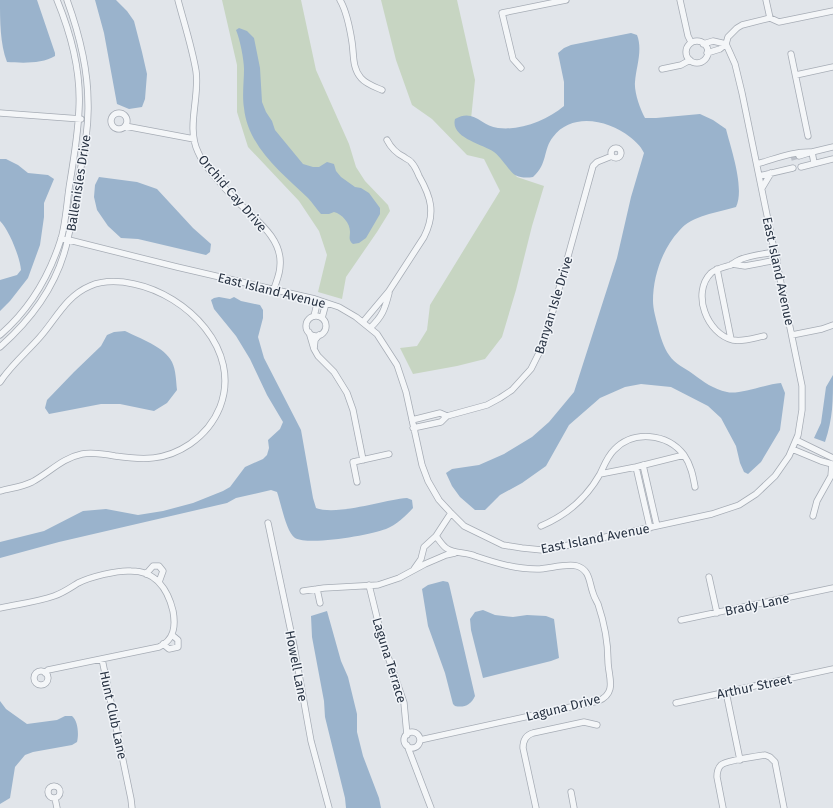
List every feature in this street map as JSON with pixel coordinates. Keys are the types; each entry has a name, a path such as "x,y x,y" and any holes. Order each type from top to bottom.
{"street":[{"name":"Ballenisles Drive","path":"0,335 18,319 36,294 48,271 61,238 75,149 79,86 69,33 58,0"},
{"name":"Ballenisles Drive","path":"0,347 17,332 41,303 60,266 68,240 85,143 88,120 88,104 85,68 74,19 67,0"},
{"name":"Orchid Cay Drive","path":"178,0 196,72 194,139 198,152 202,160 235,199 262,225 275,242 280,257 280,266 274,289"},
{"path":"340,0 349,26 357,72 366,82 382,90"},
{"path":"521,68 512,59 502,13 566,0"},
{"path":"680,0 688,36 691,42"},
{"path":"766,0 770,18"},
{"path":"707,53 720,49 726,44 728,37 742,25 770,18 779,22 833,11"},
{"path":"699,41 707,49 706,57 700,62 697,63 690,60 687,52 691,42 699,41"},
{"path":"703,44 713,41 726,44"},
{"name":"East Island Avenue","path":"61,238 318,300 339,307 356,317 377,334 397,365 406,392 422,465 428,481 439,500 464,526 486,538 503,545 542,550 712,514 739,505 756,494 775,476 789,456 796,440 802,410 802,386 777,260 735,64 726,44"},
{"path":"791,54 808,136"},
{"path":"662,69 681,65 690,60"},
{"path":"796,75 833,67"},
{"path":"0,113 88,120"},
{"path":"125,126 194,139"},
{"path":"362,322 389,291 427,230 430,221 431,206 427,191 411,162 397,154 386,140"},
{"path":"799,156 833,147"},
{"path":"757,164 802,151 812,152"},
{"path":"812,152 814,163"},
{"name":"Banyan Isle Drive","path":"414,428 442,422 447,416 487,405 512,390 531,370 544,343 593,166 597,162 612,156"},
{"path":"772,160 790,158"},
{"path":"801,167 833,159"},
{"path":"759,176 793,168"},
{"path":"761,188 771,173"},
{"path":"764,336 744,340 731,339 720,334 706,315 703,294 706,281 717,269 732,264 738,260 775,252"},
{"path":"732,264 745,266 777,260"},
{"path":"717,269 731,339"},
{"path":"0,382 11,367 40,337 71,298 90,286 112,281 128,282 154,290 170,298 192,314 207,331 216,346 223,366 225,384 220,407 208,428 191,444 175,453 161,457 143,459 99,453 82,454 73,456 62,462 26,485 0,490"},
{"path":"370,328 386,309 389,291"},
{"path":"318,300 314,316 311,317 307,323 307,328 318,356 334,372 347,393 353,410 363,460"},
{"path":"322,318 326,303"},
{"path":"314,316 322,318 326,324 322,333 315,340 314,349"},
{"path":"792,335 822,329 833,324"},
{"path":"309,332 319,335"},
{"name":"Banyan Isle Drive","path":"412,420 440,413 447,416"},
{"path":"541,526 572,509 587,494 614,450 626,441 633,439 647,436 662,439 675,446 684,455 691,470 695,487"},
{"path":"796,440 833,458"},
{"path":"792,449 821,461 833,463 831,476 817,501 812,516"},
{"path":"357,482 353,462 389,454"},
{"path":"600,474 684,455"},
{"path":"643,465 657,526"},
{"path":"636,467 650,528"},
{"path":"412,570 421,559 427,544 436,536 451,514"},
{"name":"Howell Lane","path":"268,523 294,646 311,741 329,808"},
{"name":"Laguna Drive","path":"420,740 598,701 606,696 610,687 607,647 600,610 593,593 589,577 585,571 580,567 571,565 551,568 522,568 494,563 467,553 456,552 446,548 436,536"},
{"path":"303,591 317,588 369,586 386,583 399,578 412,570 456,552"},
{"path":"146,574 153,566 159,566 163,570 159,582"},
{"path":"0,608 52,596 78,583 96,577 126,571 135,571 146,574 159,582 171,601 175,623 172,635 164,644"},
{"path":"709,577 717,613"},
{"name":"Laguna Terrace","path":"369,586 383,642 404,703 407,735 404,739 431,808"},
{"path":"317,588 320,603"},
{"name":"Brady Lane","path":"681,620 833,588"},
{"name":"Hunt Club Lane","path":"132,808 102,659 159,647 164,644 169,649 178,647 178,640 172,635"},
{"path":"45,673 48,670 102,659"},
{"name":"Arthur Street","path":"676,702 833,669"},
{"path":"726,692 740,760"},
{"path":"536,808 523,748 526,736 533,733 584,722 597,725"},
{"path":"407,735 414,733 418,735 420,740 414,747 407,745"},
{"path":"724,808 717,773 720,767 723,764 765,755 773,759 775,762 784,808"},
{"path":"571,792 574,808"},
{"path":"55,798 57,808"}],"green space":[{"path":"222,0 301,0 316,70 349,144 356,167 365,181 388,205 390,211 346,277 342,299 318,292 327,255 319,231 299,201 248,147 237,112 237,65"},
{"path":"381,0 457,0 475,80 471,119 517,177 544,186 502,337 485,359 413,374 400,348 417,346 427,330 430,305 500,191 484,159 467,155 432,119 412,105 396,60"}],"water":[{"path":"0,0 37,0 55,56 38,62 7,62 0,24"},
{"path":"95,0 116,0 134,21 147,74 145,99 142,107 129,109 117,104 104,33"},
{"path":"239,28 247,31 254,38 260,68 262,102 275,130 303,164 319,167 327,162 334,164 336,171 341,177 355,187 361,188 369,193 380,208 380,214 366,238 359,243 353,244 350,241 349,225 343,217 334,212 329,214 321,214 308,198 277,169 259,147 252,135 247,122 243,103 244,65 243,55 236,30"},
{"path":"631,33 637,35 639,41 635,91 645,118 700,114 713,120 726,129 734,157 738,179 739,190 736,207 705,215 691,221 673,238 663,255 653,292 655,314 662,342 671,358 677,363 709,385 722,391 732,393 781,383 785,393 780,430 761,462 748,474 744,472 736,446 721,418 708,406 671,387 641,384 625,387 600,398 569,425 546,466 522,483 500,495 485,510 475,510 460,497 452,486 446,473 452,469 479,465 504,454 532,437 549,422 574,392 617,258 631,197 644,153 636,142 630,137 611,126 590,121 570,124 561,129 553,137 538,172 533,177 526,178 515,175 494,152 462,136 457,131 455,119 467,115 472,116 492,127 498,128 516,128 542,120 564,106 564,82 558,53 571,45"},
{"path":"0,159 6,159 18,165 28,173 48,175 54,179 44,203 44,217 40,245 28,278 0,311 0,280 17,275 21,270 14,244 0,221"},
{"path":"99,177 137,182 157,189 193,228 211,244 210,252 206,255 138,239 121,238 108,226 97,210 94,197 95,185"},
{"path":"219,297 230,299 234,297 241,301 260,305 263,310 263,318 258,337 264,358 301,430 316,508 325,510 348,509 407,498 412,500 413,508 404,517 386,529 340,539 313,541 303,540 295,538 292,535 286,524 277,492 271,490 236,498 227,503 59,542 0,558 0,542 44,531 83,511 106,509 138,515 163,511 193,503 230,487 245,467 263,459 267,455 269,448 268,440 280,429 283,422 267,395 250,359 236,336 214,309 211,300"},
{"path":"125,331 158,347 169,357 172,362 177,390 167,403 154,411 120,404 101,404 49,414 45,408 47,400 101,346 107,335 114,332"},
{"path":"833,375 832,409 830,425 825,442 814,438 821,423 826,387"},
{"path":"443,581 448,582 449,584 475,696 469,704 461,707 453,704 445,673 428,626 422,589 428,585"},
{"path":"483,610 495,615 513,617 527,615 546,616 554,619 559,658 483,678 471,630 470,619 475,612"},
{"path":"327,611 341,661 348,677 357,714 357,732 363,756 379,798 381,808 346,808 345,798 325,717 324,701 312,637 311,616"},
{"path":"0,701 6,709 27,724 57,720 65,716 72,716 77,724 78,735 77,742 72,745 33,752 25,755 15,767 10,798 0,804"}],"tunnel":[{"path":"791,158 799,156"}]}
